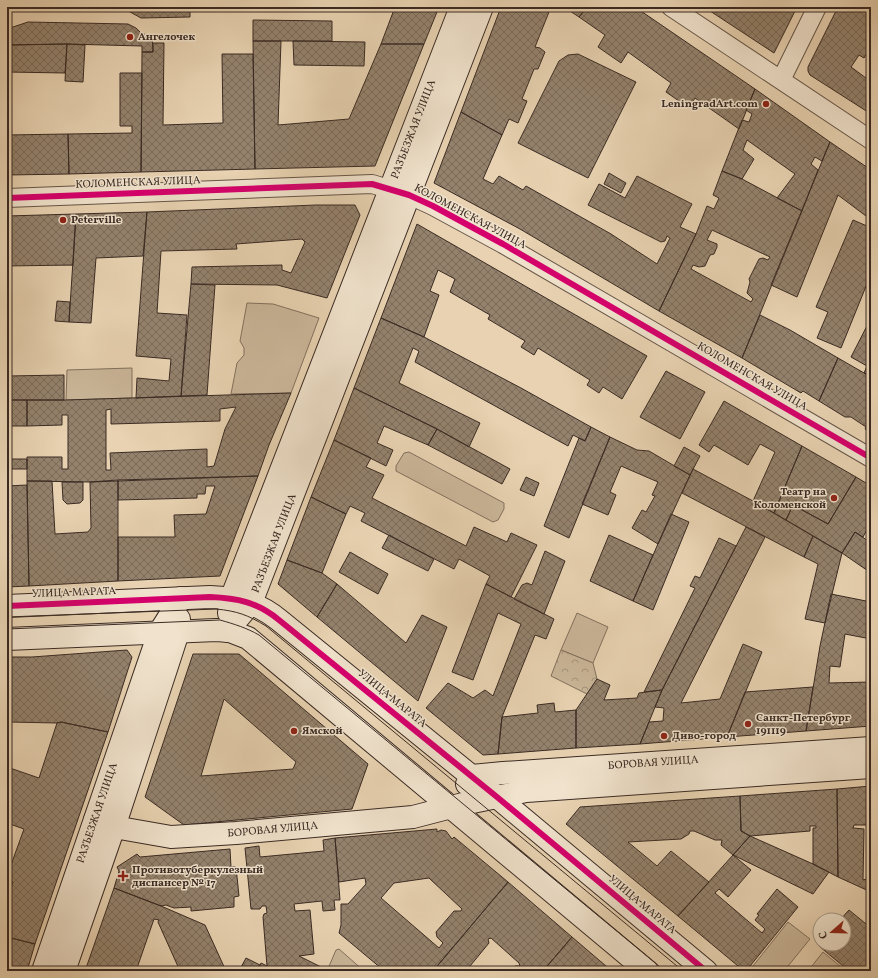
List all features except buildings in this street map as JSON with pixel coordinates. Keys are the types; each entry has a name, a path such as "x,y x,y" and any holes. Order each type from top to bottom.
{"street":[{"name":"РАЗЪЕЗЖАЯ УЛИЦА","path":"227,631 241,601 399,192 460,7"},
{"name":"РАЗЪЕЗЖАЯ УЛИЦА","path":"399,192 482,7"},
{"path":"671,7 871,140"},
{"path":"781,80 817,7"},
{"name":"КОЛОМЕНСКАЯ УЛИЦА","path":"7,198 372,184 399,192 432,206 503,244 871,458"},
{"name":"УЛИЦА МАРАТА","path":"7,606 215,597 241,601 259,606 472,776 706,971"},
{"name":"РАЗЪЕЗЖАЯ УЛИЦА","path":"64,971 104,824 168,632 181,598"},
{"path":"7,639 216,630 242,635 254,642 647,971"},
{"name":"БОРОВАЯ УЛИЦА","path":"472,776 871,748"},
{"name":"БОРОВАЯ УЛИЦА","path":"104,824 171,837 243,832 413,817 451,807 526,791 871,767"},
{"path":"451,807 472,776"},
{"name":"РАЗЪЕЗЖАЯ УЛИЦА","path":"43,971 104,824"}],"green space":[{"path":"247,303 273,304 319,318 291,393 231,394 237,363 244,355 244,348 240,341"},
{"path":"132,368 132,398 66,400 67,370"},
{"path":"409,452 504,503 504,509 498,520 493,522 396,471 396,466 404,453"},
{"path":"577,613 608,627 593,663 561,650"},
{"path":"561,650 593,663 597,679 587,694 551,676"},
{"path":"788,922 810,939 784,971 749,971"},
{"path":"339,949 364,971 327,971 336,950"},
{"path":"823,952 846,971 808,971"}],"tram line":[{"path":"7,617 216,609 236,612 254,619 266,626 683,971"},
{"path":"7,629 220,620 240,626 259,635 665,971"}],"cycle path":[{"path":"7,198 372,184 409,195 433,206 503,244 871,458"},
{"path":"7,606 210,597 238,600 263,609 279,620 497,797 706,971"}],"place":[{"name":"Ангелочек","path":"130,37"},
{"name":"LeningradArt.com","path":"766,104"},
{"name":"Peterville","path":"63,220"},
{"name":"Театр на Коломенской","path":"834,498"},
{"name":"Санкт-Петербург 191119","path":"748,724"},
{"name":"Ямской","path":"294,731"},
{"name":"Диво-город","path":"664,736"},
{"name":"Противотуберкулезный диспансер № 17","path":"123,876"}]}
